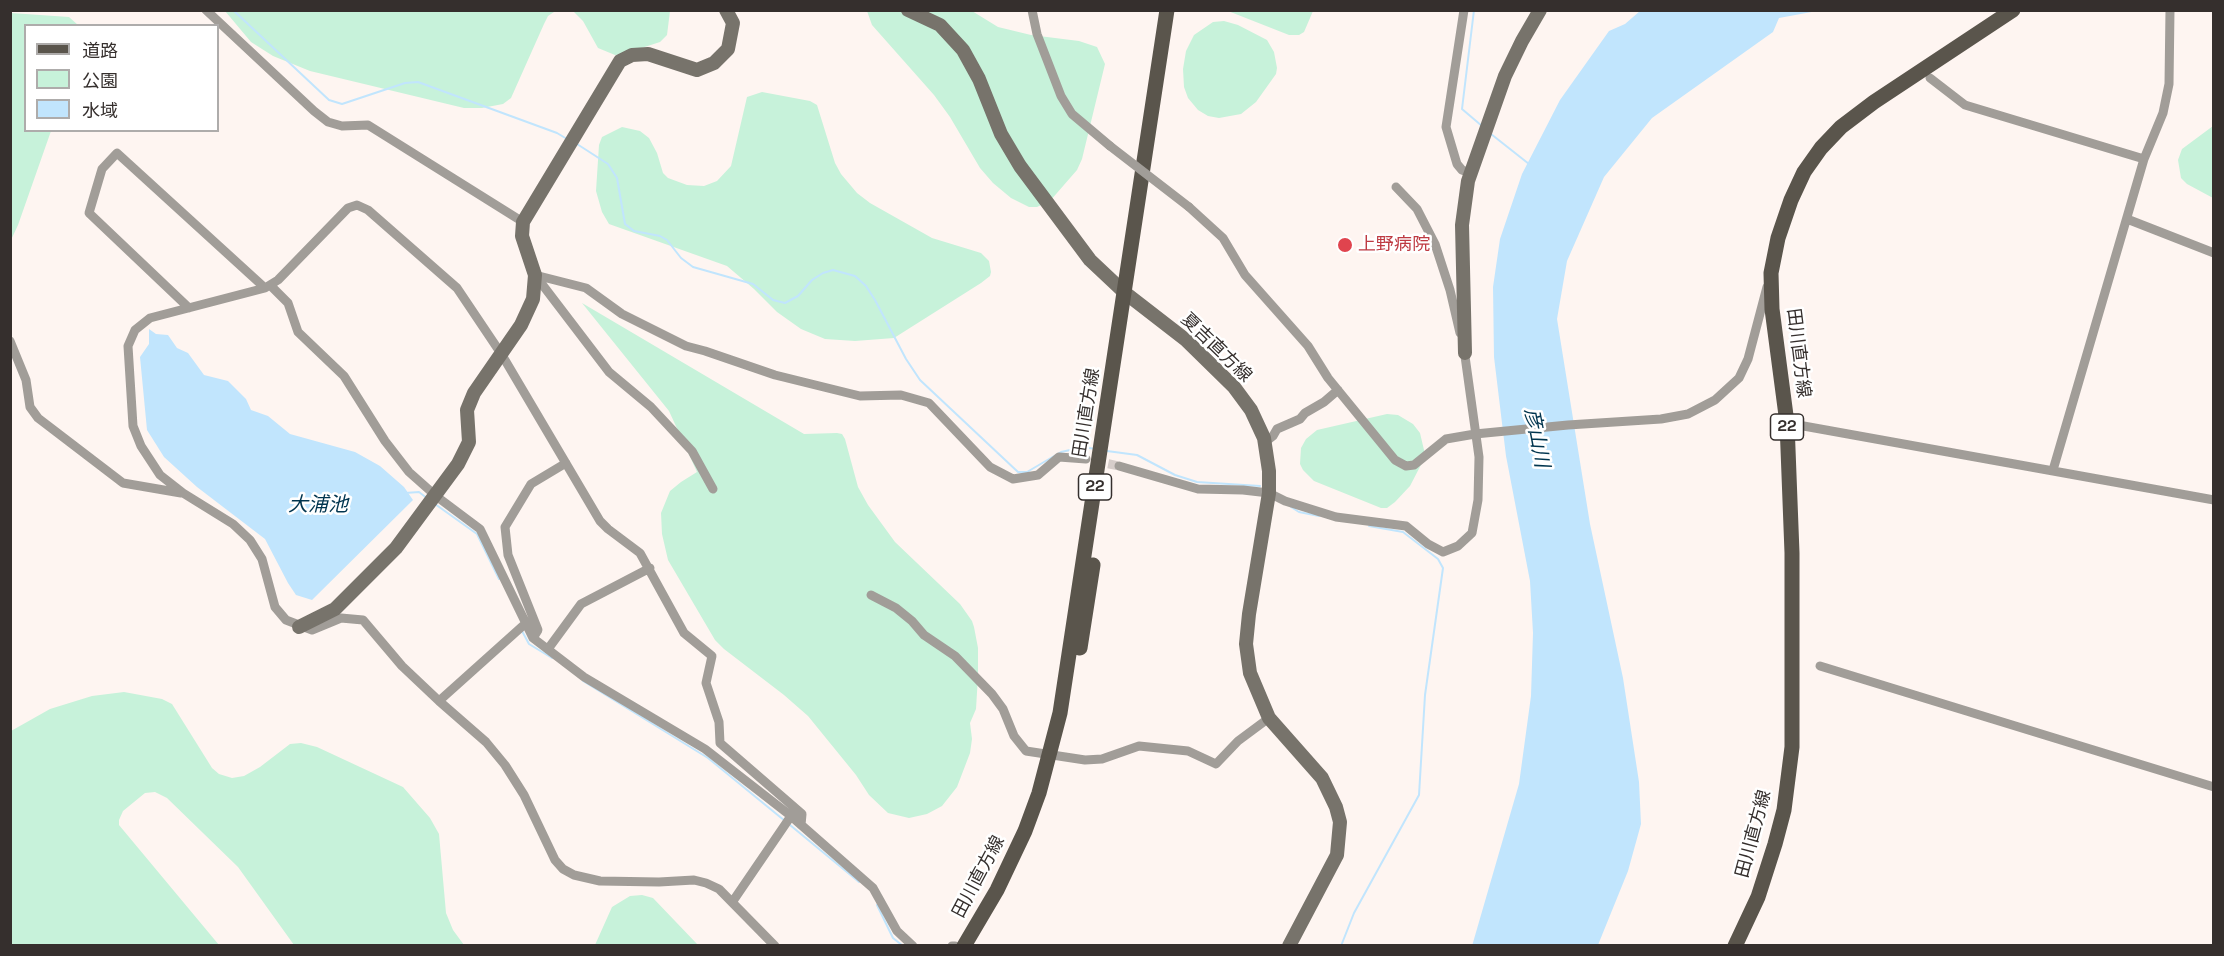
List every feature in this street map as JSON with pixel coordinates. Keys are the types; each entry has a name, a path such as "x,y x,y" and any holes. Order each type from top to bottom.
{"main road":[{"name":"田川直方線","path":"974,945 1013,877 1037,823 1055,755 1087,608 1167,10"},
{"name":"田川直方線","path":"1129,296 1175,10"},
{"name":"田川直方線","path":"1734,945 1758,897 1775,844 1784,810 1792,747 1792,588 1787,423 1772,309 1771,273 1778,238 1791,200 1804,172 1821,148 1841,127 1874,102 2013,10"},
{"name":"田川直方線","path":"964,945 997,890 1025,831 1055,755"}],"street":[{"path":"206,10 328,122 342,126 368,125 523,222"},
{"path":"713,489 692,452 651,407 609,372 535,275 522,236 523,222 620,61 632,55 648,54 697,70 714,63 728,49 733,23 726,10"},
{"name":"夏吉直方線","path":"908,10 939,25 963,50 979,80 1001,134 1020,166 1090,260 1129,296 1186,340 1234,387 1251,410 1264,443 1269,471 1269,493 1249,614 1246,645 1250,673 1269,718 1322,778 1336,807 1340,822 1336,855 1289,945"},
{"path":"1032,10 1037,34 1061,96 1072,114 1189,207 1224,238 1245,275 1308,346 1328,378 1395,460 1406,466 1414,465 1446,439 1568,425 1661,419 1688,414 1715,400 1739,378 1743,369 1771,273"},
{"path":"1464,10 1446,126 1457,164 1461,170 1470,173"},
{"path":"1119,466 1198,489 1269,493 1336,517 1406,526 1428,544 1443,552 1458,546 1472,533 1478,500 1479,457 1465,353 1462,225 1470,173 1505,76 1521,41 1540,10"},
{"path":"2053,470 2144,159 2163,113 2169,84 2170,10"},
{"path":"1930,78 1965,105 2144,159"},
{"path":"189,308 90,213 102,169 117,153 288,303 298,332 344,376 385,441 408,472 480,529 533,638 584,677 705,749 788,820 801,825 873,888 897,931 913,945"},
{"path":"1396,187 1417,209 1435,244 1450,290 1465,353"},
{"path":"775,945 719,889 694,880 600,881 574,875 563,869 555,860 524,795 505,765 486,742 402,666 363,620 341,618 312,630 299,627 286,620 275,607 262,559 250,540 233,524 183,493 160,475 141,446 133,426 128,346 135,330 150,318 268,287 278,280 348,208 357,205 368,210 457,288 502,355 600,521 640,553 684,633 712,656 706,683 719,722 720,743 802,814 801,825"},
{"path":"2127,219 2214,253"},
{"path":"299,627 335,609 396,548 458,464 469,442 467,410 474,393 521,325 533,299 535,275"},
{"path":"535,275 586,288 622,314 686,346 774,375 860,396 901,395 929,403 990,467 1012,479 1038,475 1059,457 1086,459"},
{"path":"10,341 26,380 30,406 38,418 123,483 183,493"},
{"path":"1264,443 1273,436 1277,429 1300,419 1338,390"},
{"path":"1787,423 2214,500"},
{"path":"533,638 537,630 508,555 505,527 531,484 566,463"},
{"path":"548,649 581,604 650,568"},
{"path":"871,596 896,608 924,635 955,656 992,694 1003,709 1014,736 1026,751 1085,760 1102,759 1139,746 1188,751 1216,764 1238,741 1269,718"},
{"path":"439,701 526,623"},
{"path":"1820,666 2214,787"},
{"path":"733,902 788,820"}],"green space":[{"path":"225,11 670,11 667,35 660,42 615,55 598,48 583,21 574,12 554,12 548,16 511,98 503,104 482,108 464,108 310,71 273,56 251,42"},
{"path":"867,11 972,11 998,27 1031,35 1079,41 1097,47 1105,64 1082,159 1077,170 1050,201 1037,207 1029,207 1011,198 993,183 980,168 950,117 934,95 872,25"},
{"path":"1228,11 1313,11 1304,32 1299,35 1289,35"},
{"path":"11,13 69,17 77,24 24,24 24,132 51,132 11,240"},
{"path":"1224,21 1238,25 1267,40 1274,52 1277,68 1276,74 1256,102 1241,114 1219,118 1208,116 1198,110 1188,98 1184,87 1183,69 1186,51 1194,35 1213,22"},
{"path":"762,92 810,101 817,105 835,163 857,193 870,203 932,238 981,253 989,261 990,276 894,338 855,341 825,339 801,329 777,312 727,266 609,224 602,212 596,191 599,145 602,137 622,127 640,131 649,138 657,153 663,173 668,178 687,185 704,186 717,181 731,166 747,97"},
{"path":"2213,126 2213,198 2187,184 2181,178 2178,160 2182,149"},
{"path":"582,303 804,434 842,434 858,487 868,505 895,542 960,604 974,627 978,648 978,676 976,709 970,723 972,739 970,753 957,787 942,806 927,814 909,818 888,813 869,795 856,775 808,716 715,640 668,560 662,534 661,513 670,491 697,472 669,411"},
{"path":"1387,414 1398,415 1413,424 1420,433 1424,459 1410,486 1387,508 1381,508 1314,481 1303,470 1300,464 1301,448 1306,439 1317,430"},
{"path":"124,692 162,699 172,704 212,768 219,774 232,778 244,776 290,744 301,743 317,747 403,787 430,818 439,834 446,913 453,930 464,945 294,945 238,867 167,798 155,792 145,793 123,811 119,825 219,945 11,945 11,731 50,709 92,696"},
{"path":"642,895 653,898 698,945 595,945 612,907 630,896"}],"water":[{"name":"彦山川","path":"1640,11 1817,11 1779,18 1773,32 1652,118 1604,177 1567,261 1557,319 1590,524 1623,678 1639,782 1641,824 1628,871 1598,945 1472,946 1519,784 1531,696 1533,633 1530,581 1506,456 1494,357 1493,287 1500,239 1522,174 1560,100 1609,31 1625,24"},
{"name":"大浦池","path":"149,329 156,334 168,335 177,348 188,353 204,375 228,381 246,399 251,410 268,416 290,434 355,452 380,466 404,487 413,500 312,600 296,595 265,539 197,487 164,457 147,430 140,357 149,344"}],"waterway":[{"path":"233,10 329,100 342,104 405,83 418,82 557,133 567,139"},
{"path":"1474,10 1462,109 1482,126"},
{"path":"1491,134 1529,164"},
{"path":"577,144 608,164 617,178 625,224 634,231 660,236 667,240 681,258 693,267 753,284 773,300 785,303 798,296 812,280 823,273 833,270 855,276 866,286 875,300 906,359 920,380 1018,472 1027,472 1061,452 1084,447 1095,449"},
{"path":"1107,451 1137,455 1175,475 1197,482 1260,486"},
{"path":"405,493 419,492 428,499"},
{"path":"435,504 477,534 499,579"},
{"path":"1291,507 1299,512 1319,516"},
{"path":"1341,946 1354,913 1419,795 1425,695 1443,568 1438,559 1403,532 1369,526"},
{"path":"522,631 529,644 552,658"},
{"path":"583,681 708,758 785,821"},
{"path":"790,825 859,882"},
{"path":"877,905 893,938 903,946"}],"tunnel":[{"path":"1095,461 1119,466"}],"place":[{"name":"上野病院","path":"1345,245"}]}
